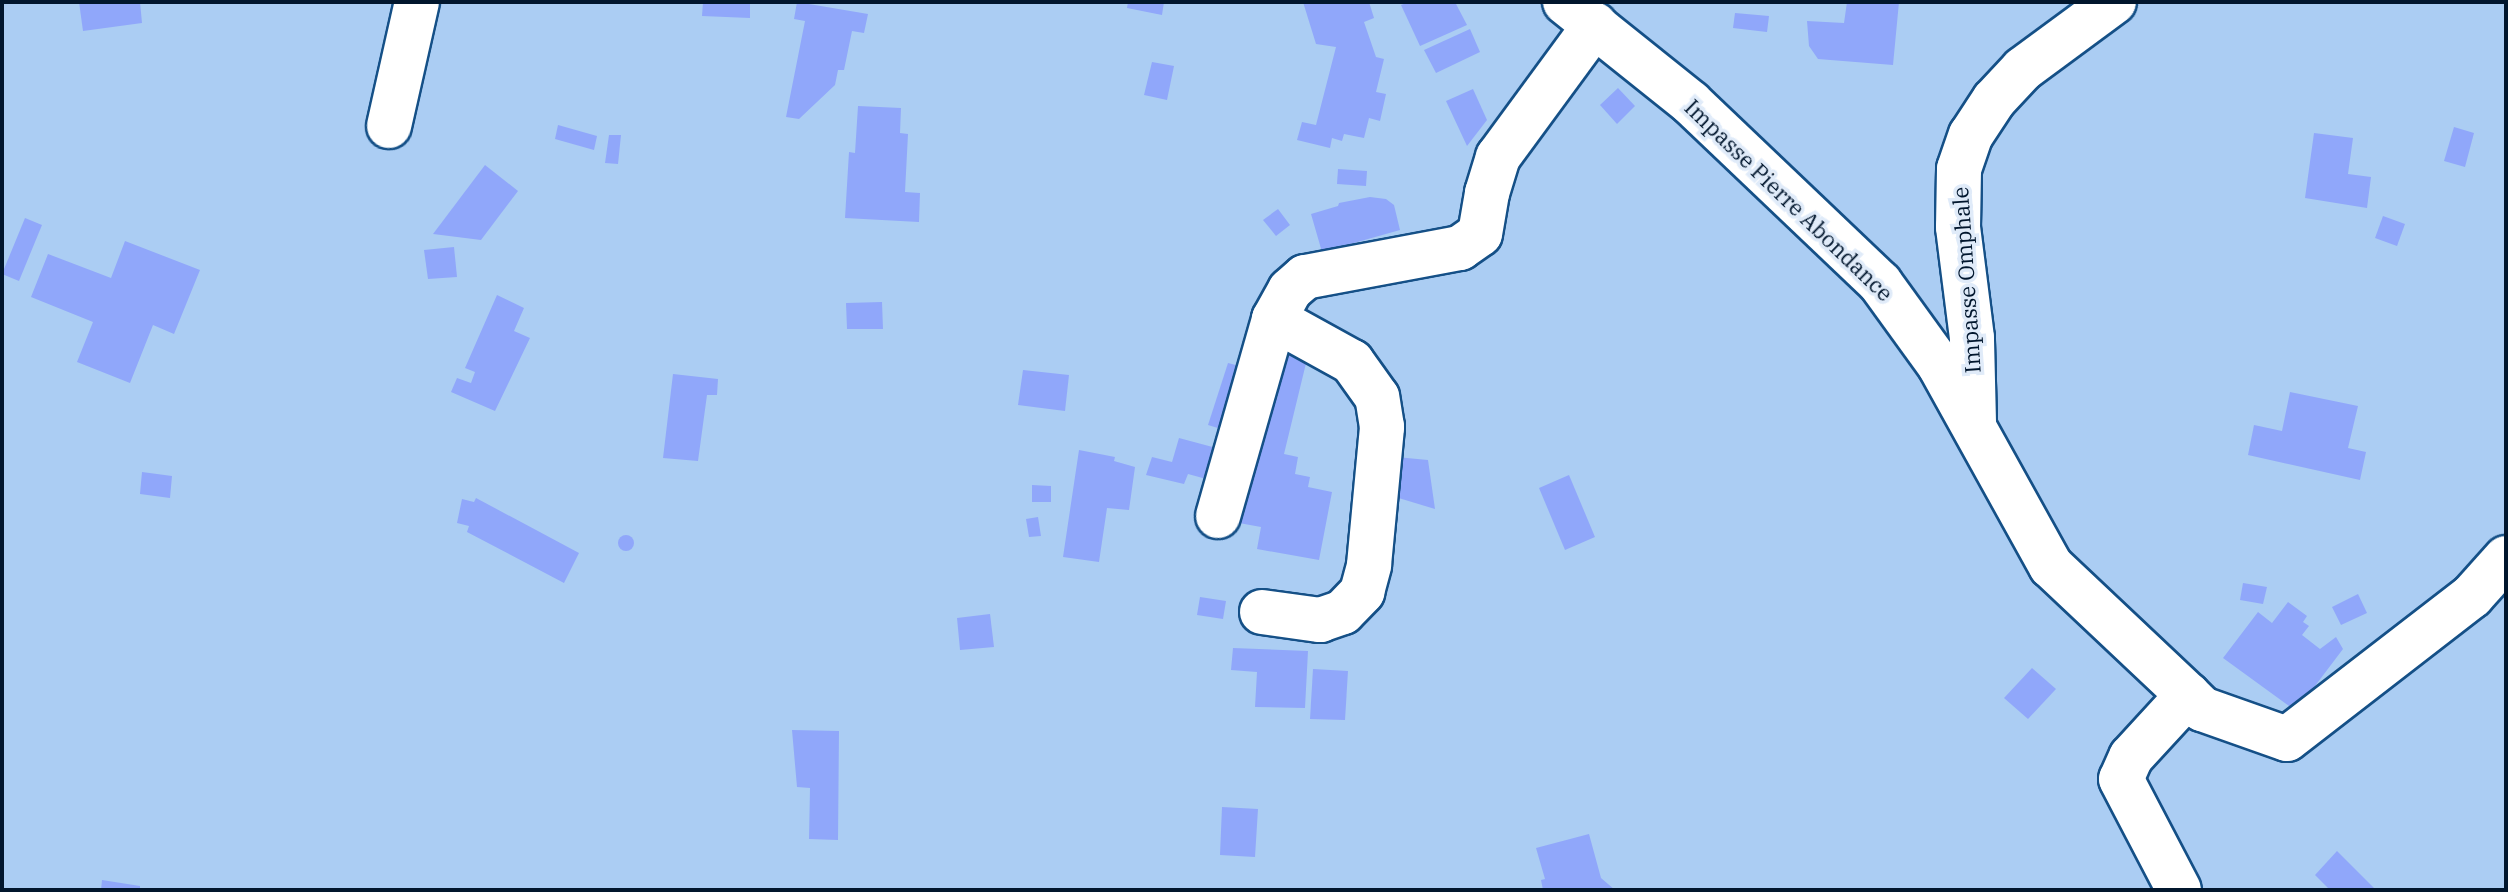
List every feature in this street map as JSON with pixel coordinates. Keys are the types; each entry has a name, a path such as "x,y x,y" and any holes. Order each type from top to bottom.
{"street":[{"path":"389,126 417,2"},
{"name":"Impasse Omphale","path":"1974,432 1972,338 1958,216 1959,169 1971,135 1994,100 2023,69 2114,2"},
{"path":"1218,516 1274,319 1290,290 1305,277 1460,248 1480,234 1487,193 1498,157 1580,14"},
{"name":"Impasse Pierre Abondance","path":"1580,14 1691,103 1880,283 1940,366 2051,566 2202,709 2287,739 2472,596 2506,558"},
{"path":"1262,612 1320,620 1343,612 1362,592 1369,565 1382,427 1377,397 1352,362 1274,319"},
{"path":"2179,890 2121,779 2131,757 2188,695"}],"building":[{"path":"79,2 140,2 142,23 83,31"},
{"path":"703,2 750,2 750,18 702,16"},
{"path":"797,2 868,14 864,33 852,31 844,70 838,70 835,85 799,119 786,117 805,21 794,19"},
{"path":"1128,2 1164,2 1162,15 1127,8"},
{"path":"1303,2 1369,2 1374,18 1364,22 1376,57 1384,59 1376,92 1386,94 1380,121 1369,118 1364,138 1344,134 1342,141 1332,138 1330,148 1297,140 1302,122 1316,125 1336,47 1316,44"},
{"path":"1409,2 1455,2 1467,25 1420,46 1401,5"},
{"path":"1847,2 1899,2 1893,65 1818,59 1809,46 1807,21 1844,23"},
{"path":"1735,13 1769,16 1767,32 1733,28"},
{"path":"1470,29 1480,52 1436,73 1424,50"},
{"path":"1152,62 1174,66 1167,100 1144,95"},
{"path":"1618,88 1635,106 1617,124 1600,105"},
{"path":"1473,89 1487,120 1467,146 1446,101"},
{"path":"858,106 901,108 900,133 908,134 905,192 920,193 919,222 845,218 849,152 855,153"},
{"path":"558,125 597,136 594,150 555,139"},
{"path":"2454,127 2474,133 2465,167 2444,161"},
{"path":"2314,133 2353,138 2348,174 2371,177 2367,208 2305,198"},
{"path":"609,135 621,135 618,164 605,163"},
{"path":"485,165 518,191 481,240 433,234"},
{"path":"1338,169 1367,171 1366,186 1337,184"},
{"path":"1370,197 1386,199 1394,205 1400,230 1322,252 1311,214 1338,206 1339,203"},
{"path":"1278,209 1290,225 1276,236 1263,220"},
{"path":"2383,216 2405,224 2397,246 2375,238"},
{"path":"25,218 42,225 19,281 2,274"},
{"path":"125,241 200,270 174,334 153,325 130,383 77,362 93,322 31,297 48,254 111,278"},
{"path":"454,247 457,277 428,279 424,250"},
{"path":"497,295 524,308 514,331 530,338 495,411 451,392 457,378 471,383 475,372 465,368"},
{"path":"882,302 883,329 847,329 846,303"},
{"path":"1277,348 1308,355 1284,454 1298,457 1295,474 1310,477 1308,487 1332,492 1319,560 1257,549 1261,527 1239,523 1245,488 1255,471 1272,398 1277,399 1283,367 1272,365"},
{"path":"1228,363 1251,369 1231,432 1208,425"},
{"path":"1023,370 1069,375 1065,411 1018,405"},
{"path":"673,374 718,379 717,395 707,395 698,461 663,458"},
{"path":"2290,392 2358,406 2348,448 2366,452 2360,480 2248,455 2254,425 2282,431"},
{"path":"1179,438 1220,449 1210,480 1188,474 1184,484 1146,475 1152,457 1172,462"},
{"path":"1079,450 1115,457 1114,461 1135,467 1129,510 1107,508 1099,562 1063,557"},
{"path":"1396,457 1428,460 1435,509 1392,496"},
{"path":"142,472 172,476 170,498 140,494"},
{"path":"1569,475 1595,537 1565,550 1539,488"},
{"path":"1032,485 1051,486 1051,502 1032,502"},
{"path":"476,498 579,553 564,583 467,532 469,526 457,523 462,499 474,502"},
{"path":"1038,517 1041,536 1029,537 1026,519"},
{"path":"626,535 632,537 632,549 626,551 620,549 618,543 620,537"},
{"path":"2243,583 2267,587 2263,604 2240,600"},
{"path":"2358,594 2367,613 2341,625 2332,607"},
{"path":"1200,597 1226,601 1223,619 1197,615"},
{"path":"2288,602 2307,616 2303,622 2309,626 2302,635 2320,649 2336,637 2343,649 2296,711 2223,658 2258,612 2272,623"},
{"path":"990,614 994,647 960,650 957,618"},
{"path":"1233,648 1308,651 1305,708 1255,707 1257,672 1231,670"},
{"path":"2032,668 2056,689 2028,719 2004,698"},
{"path":"1313,669 1348,671 1345,720 1310,719"},
{"path":"792,730 839,731 838,840 809,839 810,788 797,787"},
{"path":"1222,807 1258,809 1255,857 1220,855"},
{"path":"1589,834 1601,878 1615,890 1543,890 1541,880 1545,879 1536,848"},
{"path":"2337,851 2376,890 2330,890 2315,875"},
{"path":"102,880 140,886 140,890 101,890"}]}
